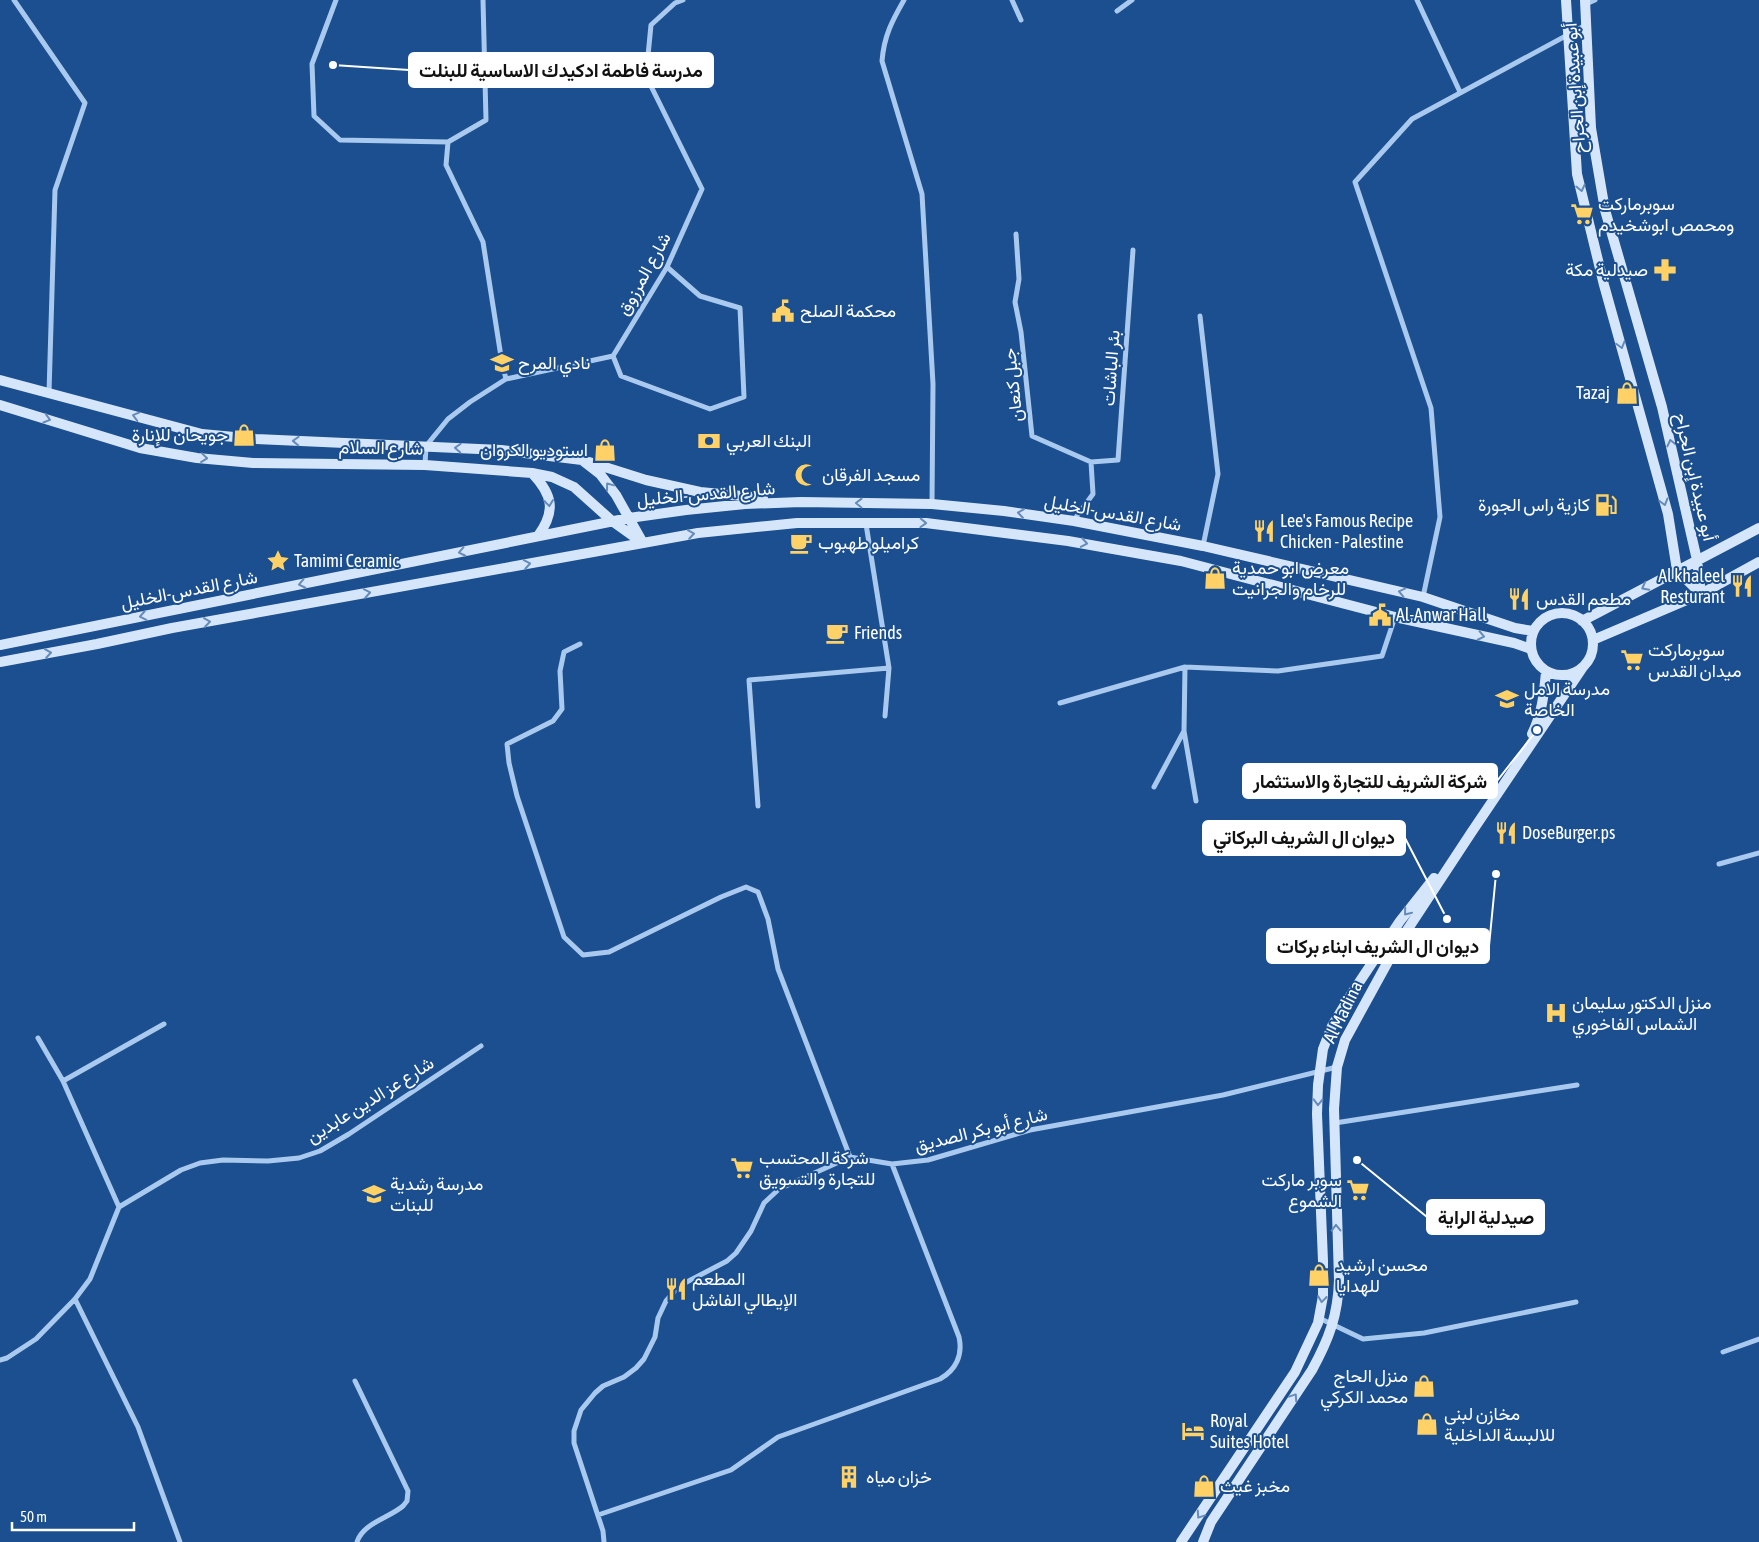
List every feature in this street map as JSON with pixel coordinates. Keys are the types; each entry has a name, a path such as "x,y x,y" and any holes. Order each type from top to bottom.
{"main road":[{"name":"أبو عبيدة إبن الجراح","path":"1566,0 1577,174 1604,285 1668,514 1677,570"},
{"name":"أبو عبيدة إبن الجراح","path":"1588,1 1586,24 1591,128 1605,210 1662,407 1697,560 1701,594"},
{"name":"شارع السلام","path":"0,380 202,434 256,439 501,450 582,460 646,480 700,492 801,502"},
{"name":"شارع السلام","path":"0,405 140,448 197,458 253,463 425,465 532,473 552,477 574,487 612,521 643,542"},
{"path":"582,460 600,474 616,494 643,542"},
{"path":"532,473 544,486 550,500 550,515 538,536"},
{"name":"شارع القدس-الخليل","path":"0,644 612,521 744,504 801,502 932,504 1004,511 1074,521 1203,546 1422,597 1533,632"},
{"name":"شارع القدس-الخليل","path":"0,662 172,628 643,542 698,533 798,523 926,523 1096,546 1181,560 1395,617 1514,643 1531,650"},
{"path":"1582,621 1759,528"},
{"path":"1593,640 1701,594 1759,562"},
{"path":"1677,570 1701,594"},
{"path":"1471,833 1589,660 1593,640 1587,626 1582,621 1574,615 1565,613 1555,613 1542,620 1533,632 1530,640 1534,658 1546,672 1555,675 1565,675 1574,673 1583,667"},
{"path":"1517,766 1539,720 1546,672"},
{"name":"Al Madina","path":"1203,1542 1210,1522 1312,1370 1324,1349 1334,1324 1339,1280 1334,1123 1337,1067 1348,1032 1387,963 1471,833"},
{"name":"Al Madina","path":"1181,1542 1295,1372 1308,1347 1319,1318 1323,1296 1324,1261 1317,1114 1323,1049 1332,1026 1400,921 1471,833"}],"street":[{"path":"14,0 85,103 56,190 49,393"},
{"path":"336,0 312,64 314,116 340,140 448,142 486,120 483,0"},
{"name":"شارع المرزوق","path":"613,356 667,267 702,189 646,76 651,24 675,3 683,0"},
{"path":"904,0 888,30 883,46 882,61 922,194 933,384 932,504"},
{"path":"1012,0 1021,20"},
{"path":"1117,11 1132,0"},
{"path":"1417,0 1460,92"},
{"path":"1422,597 1440,517 1431,408 1355,182 1412,119 1586,24"},
{"path":"448,142 446,165 483,242 506,379"},
{"name":"جبل كنعان","path":"1016,234 1019,280 1015,302 1021,332 1032,436 1091,462"},
{"name":"بئر الباشات","path":"1091,462 1118,460 1132,250"},
{"path":"425,465 426,446 448,420 470,402 506,379 613,356 621,376 710,410 744,397 740,308 700,296 667,267"},
{"path":"1200,316 1218,474 1203,546"},
{"path":"1074,521 1093,494 1091,462"},
{"path":"866,524 889,668 885,716"},
{"path":"1060,703 1185,667 1278,671 1382,656 1395,617"},
{"path":"580,644 564,652 560,670 562,710 553,721 507,744 509,763 517,796 564,937 583,955 609,952 721,897 746,888 758,892 768,919 778,969 850,1157 783,1187 771,1196 764,1203 744,1243 736,1253 726,1261 689,1280 666,1301 658,1318 655,1337 636,1368 624,1377 604,1386 587,1401 577,1420 574,1443 598,1515 604,1542"},
{"path":"1185,667 1184,731 1196,801"},
{"path":"758,806 749,680 889,668"},
{"path":"1154,787 1184,731"},
{"path":"1719,864 1759,853"},
{"path":"63,1081 164,1024"},
{"path":"0,1360 7,1358 36,1339 75,1299 90,1279 119,1207 63,1081 38,1038"},
{"name":"شارع عز الدين عابدين","path":"119,1207 181,1170 200,1163 223,1160 268,1161 300,1158 320,1151 349,1134 481,1046"},
{"name":"شارع أبو بكر الصديق","path":"850,1157 892,1164 928,1160 1030,1130 1223,1095 1337,1067"},
{"path":"1334,1123 1577,1085"},
{"path":"598,1515 731,1470 778,1437 940,1380 954,1367 960,1356 959,1337 892,1164"},
{"path":"75,1299 138,1426 180,1542"},
{"path":"1319,1318 1363,1339 1424,1334 1576,1302"},
{"path":"1722,1352 1759,1339"},
{"path":"355,1381 408,1491 407,1501 403,1506 366,1528 357,1542"}],"place":[{"name":"مدرسة فاطمة ادكيدك الاساسية للبنلت","path":"333,65"},
{"name":"سوبرماركت ومحمص ابوشخيدم","path":"1582,214"},
{"name":"صيدلية مكة","path":"1665,270"},
{"name":"محكمة الصلح","path":"783,311"},
{"name":"نادي المرح","path":"502,363"},
{"name":"Tazaj","path":"1627,393"},
{"name":"جويحان للإنارة","path":"244,435"},
{"name":"البنك العربي","path":"709,441"},
{"name":"استوديو الكروان","path":"605,450"},
{"name":"مسجد الفرقان","path":"806,475"},
{"name":"كازية راس الجورة","path":"1606,505"},
{"name":"Lee's Famous Recipe Chicken - Palestine","path":"1264,531"},
{"name":"كراميلو طهبوب","path":"801,543"},
{"name":"Tamimi Ceramic","path":"278,561"},
{"name":"معرض ابو حمدية للرخام والجرانيت","path":"1215,578"},
{"name":"Al khaleel Resturant","path":"1742,586"},
{"name":"مطعم القدس","path":"1519,599"},
{"name":"Al-Anwar Hall","path":"1380,615"},
{"name":"Friends","path":"837,633"},
{"name":"سوبرماركت ميدان القدس","path":"1632,660"},
{"name":"مدرسة الامل الخاصة","path":"1507,699"},
{"name":"شركة الشريف للتجارة والاستثمار","path":"1537,730"},
{"name":"DoseBurger.ps","path":"1506,833"},
{"name":"ديوان ال الشريف ابناء بركات","path":"1496,874"},
{"name":"ديوان ال الشريف البركاتي","path":"1447,919"},
{"name":"منزل الدكتور سليمان الشماس الفاخوري","path":"1556,1013"},
{"name":"صيدلية الراية","path":"1357,1160"},
{"name":"شركة المحتسب للتجارة والتسويق","path":"742,1168"},
{"name":"سوبر ماركت الشموع","path":"1358,1190"},
{"name":"مدرسة رشدية للبنات","path":"374,1194"},
{"name":"محسن ارشيد للهدايا","path":"1319,1275"},
{"name":"المطعم الإيطالي الفاشل","path":"676,1289"},
{"name":"منزل الحاج محمد الكركي","path":"1424,1386"},
{"name":"مخازن لبنى للالبسة الداخلية","path":"1427,1424"},
{"name":"Royal Suites Hotel","path":"1193,1431"},
{"name":"خزان مياه","path":"849,1477"},
{"name":"مخبز غيث","path":"1204,1486"}]}
